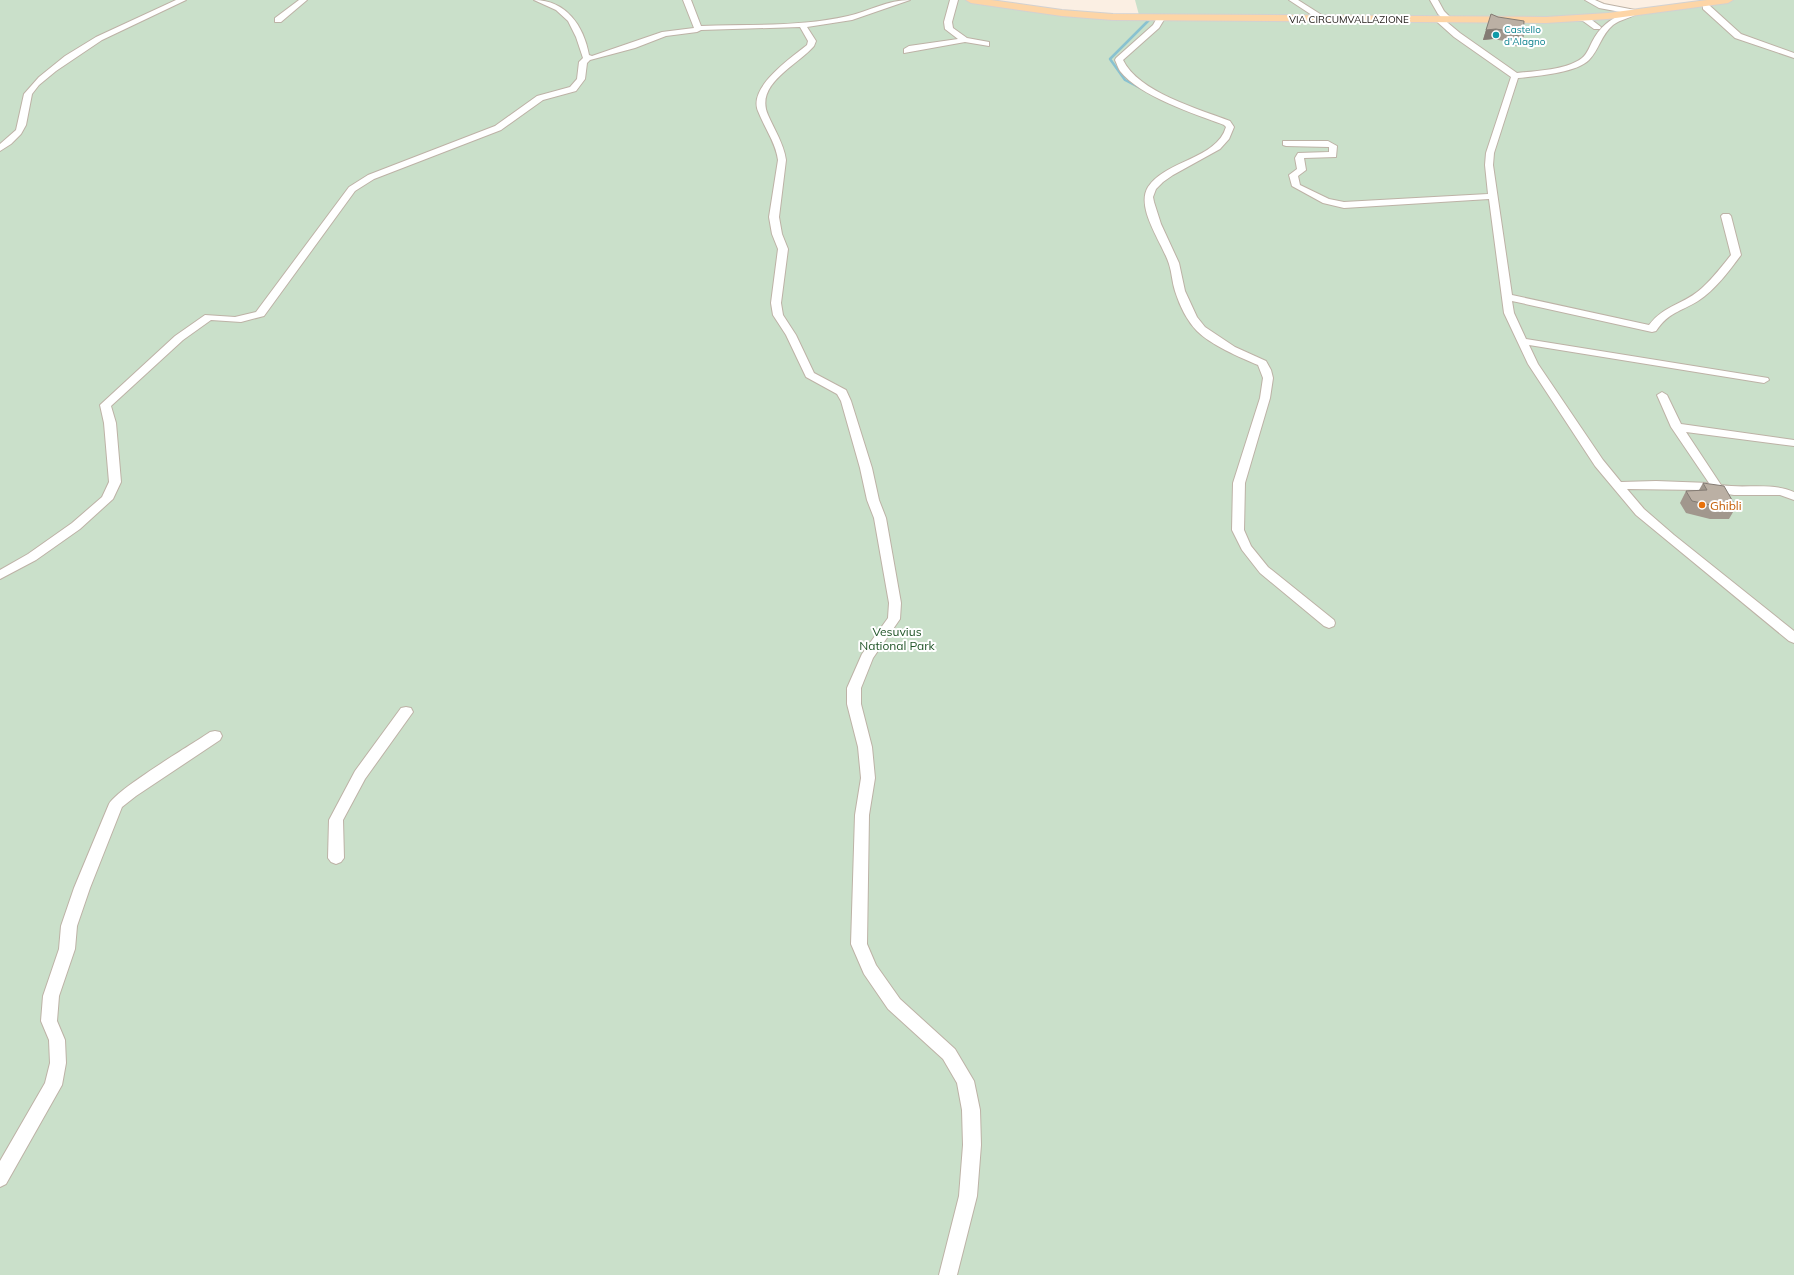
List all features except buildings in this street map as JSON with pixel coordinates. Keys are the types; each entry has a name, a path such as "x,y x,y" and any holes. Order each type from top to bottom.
{"main road":[{"name":"VIA CIRCUMVALLAZIONE","path":"971,0 1088,16 1138,18 1444,20 1524,20 1575,18 1600,10 1637,12 1728,0"}],"street":[{"path":"0,148 20,129 27,95 31,88 49,72 89,43 182,0"},
{"path":"278,20 302,0"},
{"path":"538,0 560,9 571,21 581,38 585,56 588,58"},
{"path":"687,0 698,28"},
{"path":"0,575 38,553 76,526 107,499 115,482 110,423 105,405 179,338 209,317 232,320 247,319 260,314 352,189 371,176 498,128 540,98 573,89 581,80 583,62 588,58 611,53 665,34 692,31 698,28 802,25 849,18 906,0"},
{"path":"954,0 948,22 949,29 965,40"},
{"path":"1293,0 1324,19"},
{"path":"1434,0 1444,20 1457,35 1515,76 1580,63 1585,59 1599,32 1600,10"},
{"path":"1704,3 1714,15 1743,38 1794,56"},
{"path":"1599,32 1600,10"},
{"path":"1157,18 1156,26 1124,54 1119,60 1119,65 1132,79 1152,92 1226,123 1230,127 1224,140 1164,178 1153,187 1149,196 1150,206 1168,252 1172,257 1180,290 1192,317 1201,329 1231,349 1262,363 1266,370 1268,378 1265,398 1239,483 1238,530 1246,547 1264,570 1329,623"},
{"path":"1575,18 1585,19 1599,32"},
{"path":"802,25 811,37 812,41 810,46 772,78 762,98 761,109 781,152 782,160 774,217 777,234 783,250 776,303 778,315 791,335 810,375 842,392 866,468 872,500 880,518 895,603 894,620 867,658 854,688 854,704 865,747 868,778 862,815 859,944 870,969 894,1004 949,1054 965,1081 971,1110 972,1144 968,1196 948,1275"},
{"path":"907,51 912,48 965,40 986,44"},
{"path":"1515,76 1490,153 1489,166 1506,297 1509,313 1521,341 1534,364 1599,463 1640,512 1794,638"},
{"path":"1286,143 1328,144 1333,146 1334,155 1301,156 1299,158 1302,170 1293,175 1296,186 1332,203 1344,205 1493,196"},
{"path":"1506,297 1652,330 1660,318 1668,312 1694,299 1706,290 1736,255 1726,216"},
{"path":"1521,341 1764,380"},
{"path":"1662,395 1677,427 1718,489"},
{"path":"1677,427 1794,443"},
{"path":"1618,486 1656,485 1734,491 1782,491 1794,496"},
{"path":"336,858 336,820 360,775 406,712"},
{"path":"0,1178 53,1085 58,1063 57,1040 49,1021 51,996 67,950 69,926 82,888 116,804 130,792 215,736"}],"green space":[{"name":"Vesuvius National Park","path":"0,0 979,0 1087,14 1139,15 1135,0 1592,0 1615,8 1633,10 1707,0 1794,0 1794,1275 0,1275"}],"waterway":[{"path":"1149,20 1110,59 1125,80 1150,93"}],"place":[{"name":"Castello d'Alagno","path":"1496,35"},
{"name":"Ghibli","path":"1702,505"}]}
